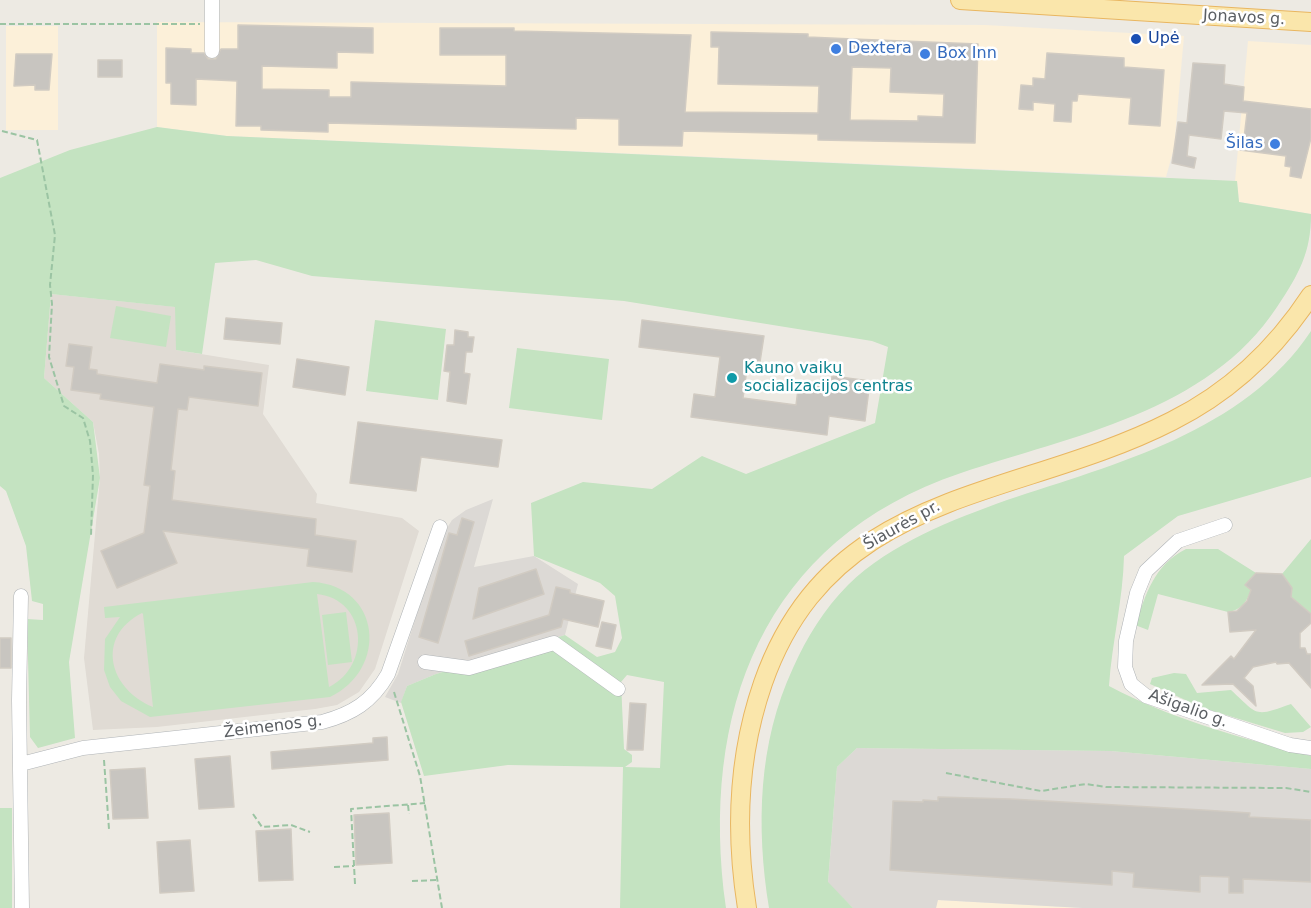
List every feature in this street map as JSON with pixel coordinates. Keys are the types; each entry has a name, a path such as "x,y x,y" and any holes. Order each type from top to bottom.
{"main road":[{"name":"Jonavos g.","path":"960,0 1311,22"},
{"name":"Šiaurės pr.","path":"747,908 741,828 741,788 747,740 759,697 777,650 793,619 815,588 845,560 879,536 937,505 1098,453 1172,421 1221,392 1257,363 1280,339 1311,295"}],"street":[{"path":"212,0 212,51"},
{"name":"Ašigalio g.","path":"1225,525 1178,541 1146,571 1135,602 1126,641 1125,667 1131,684 1146,696 1290,745 1311,748"},
{"name":"Žeimenos g.","path":"21,765 83,748 104,745 322,722 341,717 366,704 388,675 440,527"},
{"path":"21,596 19,700 22,908"},
{"path":"425,662 469,668 554,643 618,689"}],"path":[{"path":"0,24 212,24"},
{"path":"3,130 37,140 55,235 50,285 52,304 49,357 64,405 83,418 90,441 93,475 91,536"},
{"path":"388,675 420,776 442,908"},
{"path":"104,745 109,829"},
{"path":"946,773 1041,791 1086,784 1107,787 1286,788 1311,792"},
{"path":"355,884 351,809 425,803"},
{"path":"408,804 409,814"},
{"path":"253,814 262,827 291,825 310,832"},
{"path":"334,867 354,866"},
{"path":"412,881 438,880"}],"shaded area":[{"path":"157,22 985,25 1184,36 1174,148 1166,177 227,136 157,127"},
{"path":"6,26 58,26 58,130 6,130"},
{"path":"1248,41 1311,45 1311,214 1239,202 1237,181 1235,181"},
{"path":"51,294 176,307 176,350 269,365 263,414 317,494 316,503 402,518 419,531 375,669 359,692 337,705 315,709 157,727 93,730 84,658 100,478 99,454 93,422 44,378"},
{"path":"493,499 474,567 534,556 578,584 565,635 436,674 407,686 401,703 385,697 398,674 441,538 452,520 466,510"},
{"path":"857,748 1111,751 1311,769 1311,908 1083,908 938,900 936,908 853,908 828,883 837,767"},
{"path":"937,900 1083,908 936,908"}],"green space":[{"path":"157,127 227,136 1237,181 1239,202 1311,214 1306,252 1292,284 1248,343 1214,372 1176,396 1134,416 961,473 893,503 837,542 792,589 759,642 736,702 723,767 720,836 726,908 620,908 623,767 508,765 424,776 401,702 407,686 436,674 565,635 597,657 615,652 622,638 615,596 600,583 534,556 531,503 583,482 652,489 702,456 746,474 875,423 888,347 872,341 624,301 312,276 256,260 215,263 202,354 176,350 175,307 51,294 44,378 93,422 100,478 69,662 75,738 38,748 30,737 27,619 43,620 43,604 32,601 26,546 6,491 0,486 0,178 70,150","holes":["627,675 664,682 660,768 625,767 632,762 632,755 624,749 621,682"]},
{"path":"116,306 171,316 166,347 110,338"},
{"path":"375,320 446,329 438,400 366,391"},
{"path":"1311,331 1311,477 1178,516 1124,556 1109,686 1183,718 1311,756 1311,769 1111,751 857,748 837,767 828,882 853,908 769,908 762,847 762,816 763,786 773,726 781,697 798,657 810,634 839,594 883,557 923,534 1007,500 1133,457 1174,440 1214,419 1250,395 1283,366"},
{"path":"517,348 609,359 602,420 509,408"},
{"path":"1311,539 1311,614 1291,597 1291,588 1282,574"},
{"path":"1186,549 1218,549 1256,573 1246,585 1251,590 1245,602 1240,608 1228,612 1158,594 1148,630 1135,625 1148,591 1159,572 1175,556"},
{"path":"313,582 336,587 353,598 364,613 369,630 368,649 362,668 349,684 330,697 150,717 121,701 110,687 104,670 105,639 120,617 105,618 104,607","holes":["317,594 334,599 346,608 354,620 358,634 357,650 352,664 343,677 329,687","143,614 153,707 138,699 126,688 113,662 113,649 118,635 127,623"]},
{"path":"346,612 352,662 328,665 322,615"},
{"path":"1174,673 1186,674 1197,693 1231,690 1258,712 1270,711 1291,704 1311,727 1303,732 1285,733 1203,708 1150,684 1152,678"},
{"path":"0,808 12,808 12,908 0,908"}],"building":[{"path":"238,25 373,28 373,53 337,52 337,68 262,66 262,89 329,90 329,97 351,97 351,82 506,86 506,55 440,55 440,28 514,28 514,31 691,35 685,112 818,113 819,86 718,84 719,47 711,47 711,32 808,34 808,37 978,44 975,143 818,140 818,134 683,131 682,146 619,145 619,119 576,118 576,129 328,123 328,132 261,130 261,126 236,126 237,81 196,79 196,105 171,104 171,83 166,83 166,48 191,49 191,53 204,53 208,59 216,59 221,49 238,49","holes":["852,67 891,68 890,92 944,94 943,117 918,116 918,121 850,120"]},
{"path":"1047,53 1124,58 1124,67 1164,70 1160,126 1129,124 1131,98 1078,94 1077,101 1072,101 1071,122 1054,121 1055,104 1033,102 1033,110 1019,109 1021,85 1033,86 1033,78 1045,79"},
{"path":"16,54 52,54 49,90 35,90 35,85 14,86"},
{"path":"98,60 122,60 122,77 98,77"},
{"path":"1193,63 1225,65 1224,84 1244,87 1243,101 1311,109 1311,138 1301,178 1290,176 1291,167 1285,166 1286,156 1240,150 1247,113 1224,111 1221,139 1189,135 1187,156 1196,158 1194,168 1172,163 1178,122 1187,123"},
{"path":"226,318 282,323 280,344 224,339"},
{"name":"Kauno vaikų socializacijos centras","path":"642,320 764,336 760,362 748,361 743,398 796,405 799,381 831,385 832,376 870,381 865,421 829,416 827,435 691,417 694,394 715,397 720,357 639,347"},
{"path":"455,330 468,332 468,337 474,337 472,352 466,352 464,373 470,374 466,404 447,401 450,372 444,371 447,345 454,345"},
{"path":"69,344 92,347 89,369 97,370 97,374 157,383 160,364 204,370 204,366 262,373 258,406 189,397 187,410 178,409 171,470 175,471 172,500 316,519 315,535 356,541 352,572 307,566 309,549 163,531 177,563 117,588 101,551 144,533 150,486 144,485 154,407 100,399 101,394 71,390 74,367 66,366"},
{"path":"297,359 349,367 345,395 293,387"},
{"path":"358,422 502,440 498,467 421,457 416,491 350,483"},
{"path":"462,518 474,522 438,643 419,637 449,533 457,535"},
{"path":"536,569 544,594 473,619 479,588"},
{"path":"1256,573 1282,574 1292,588 1291,597 1311,614 1311,623 1300,633 1300,648 1305,648 1307,654 1311,654 1311,688 1289,663 1277,664 1276,662 1253,667 1244,678 1253,686 1256,706 1233,684 1202,685 1231,656 1234,659 1256,630 1230,632 1228,612 1237,611 1247,601 1251,590 1245,585"},
{"path":"556,587 570,590 570,593 604,601 598,627 563,619 561,627 469,656 465,641 549,615"},
{"path":"602,622 616,625 611,649 596,646"},
{"path":"0,638 11,638 11,668 0,668"},
{"path":"630,703 646,704 643,750 627,750"},
{"path":"387,737 388,760 272,769 271,752 373,743 373,738"},
{"path":"230,756 234,807 199,809 195,759"},
{"path":"145,768 148,818 113,819 110,770"},
{"path":"938,797 1203,810 1250,813 1249,817 1311,820 1311,882 1243,879 1243,893 1229,893 1229,877 1200,876 1200,892 1133,887 1134,873 1112,871 1112,885 890,870 893,801 938,801"},
{"path":"389,813 392,863 356,865 354,815"},
{"path":"291,829 293,880 259,881 256,831"},
{"path":"190,840 194,891 160,893 157,842"}],"place":[{"name":"Upė","path":"1136,39"},
{"name":"Dextera","path":"836,49"},
{"name":"Box Inn","path":"925,54"},
{"name":"Šilas","path":"1275,144"},
{"name":"Kauno vaikų socializacijos centras","path":"732,378"}]}
